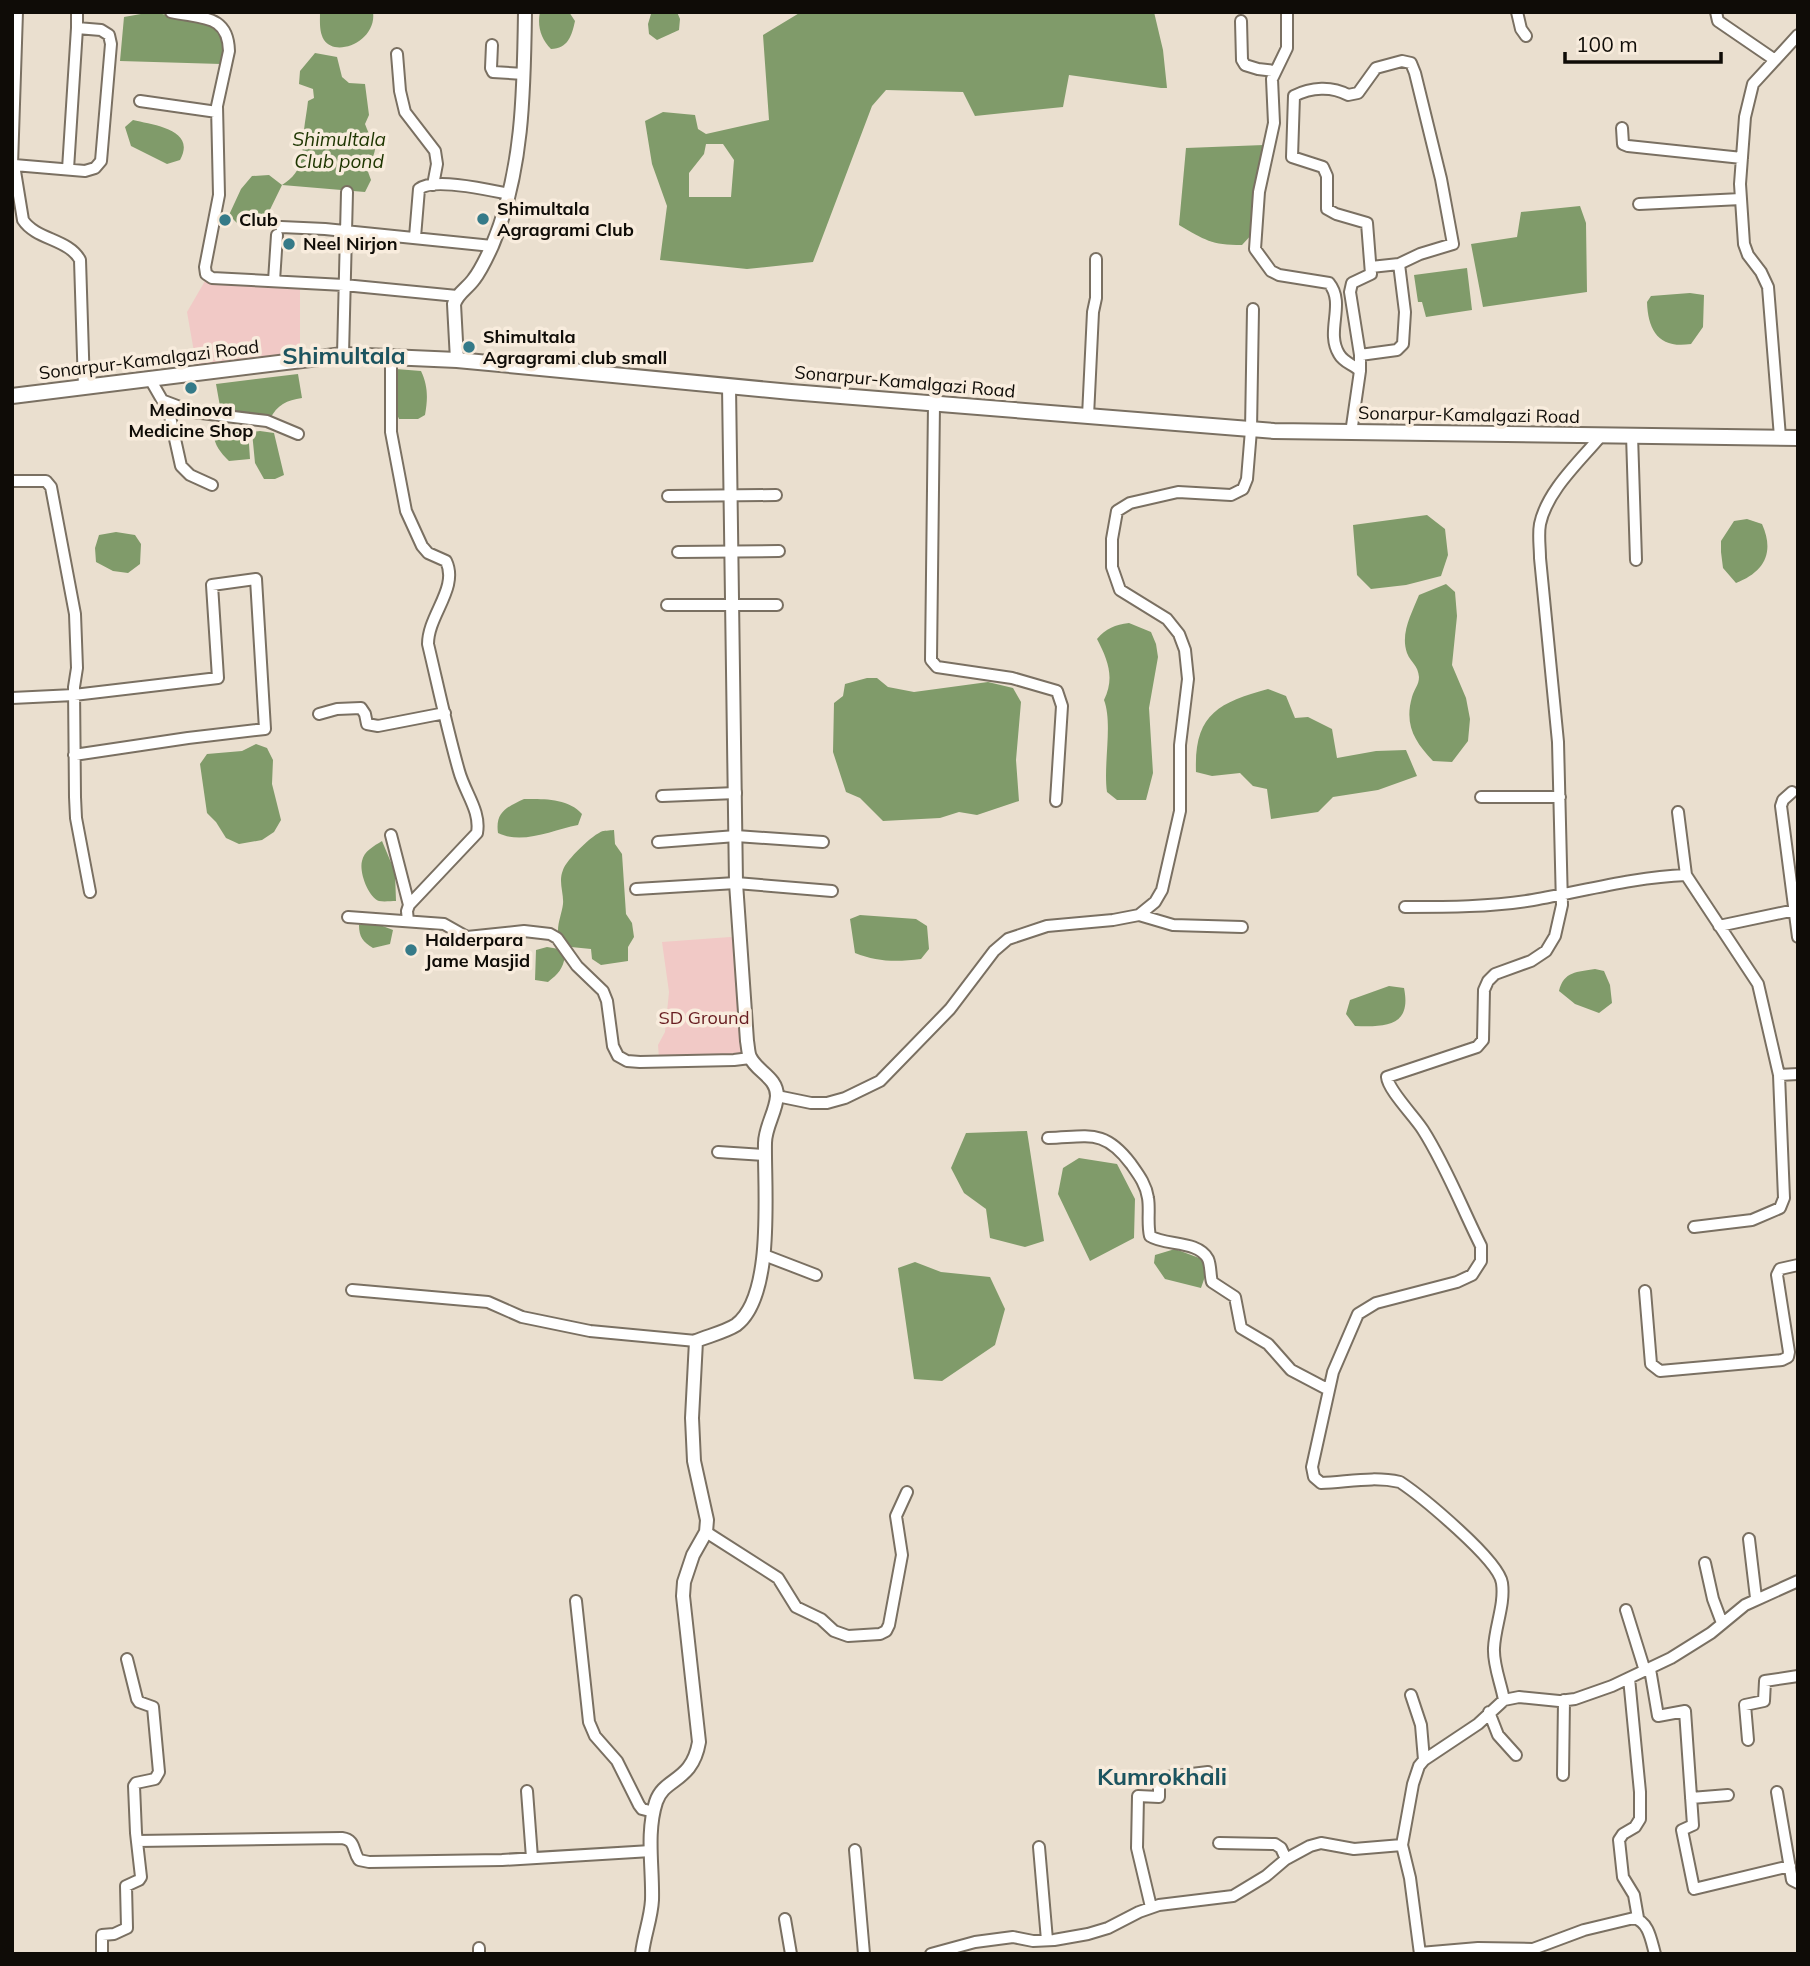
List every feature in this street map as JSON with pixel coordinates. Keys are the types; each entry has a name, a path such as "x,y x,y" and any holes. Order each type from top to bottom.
{"main road":[{"name":"Sonarpur-Kamalgazi Road","path":"12,396 343,355 457,360 1251,430 1798,438"}],"street":[{"path":"17,12 13,165 23,220 28,227 73,251 80,260 84,387"},
{"path":"68,169 77,12"},
{"path":"172,12 218,23 227,31 229,51 217,112 219,195 205,267 206,274 212,278 344,285 457,296"},
{"path":"457,360 454,304 457,296 474,280 492,246 509,194 521,122 526,12"},
{"path":"1287,12 1287,48 1285,57 1275,71 1272,89 1274,122 1259,192 1255,249 1271,271 1279,275 1329,283 1334,289 1337,313 1333,327 1336,349 1347,363 1360,371"},
{"path":"1517,12 1526,36"},
{"path":"1716,12 1718,21 1775,60"},
{"path":"1241,21 1242,60 1245,65 1275,71"},
{"path":"13,165 85,171 95,168 102,161 111,44 109,35 101,30 77,28"},
{"path":"1780,437 1768,287 1744,244 1742,158 1745,117 1753,84 1798,35"},
{"path":"492,45 493,72 524,75"},
{"path":"397,54 405,112 435,151 437,158 433,185"},
{"path":"1351,433 1360,355 1350,292 1352,283 1371,274 1367,223 1336,215 1327,209 1327,176 1323,167 1292,157 1294,96 1324,88 1338,89 1348,95 1358,93 1376,68 1402,61 1411,63 1415,73 1441,179 1453,244 1399,264 1371,267"},
{"path":"140,101 217,112"},
{"path":"1622,128 1623,144 1628,146 1742,158"},
{"path":"415,237 419,189 424,185 462,186 509,194"},
{"path":"343,355 348,192"},
{"path":"1640,204 1741,199"},
{"path":"274,281 279,231 345,231 492,246"},
{"path":"1088,416 1096,259"},
{"path":"1360,355 1397,350 1403,344 1405,312 1399,264"},
{"path":"1139,915 1155,902 1163,890 1172,854 1180,811 1180,745 1188,679 1185,650 1179,634 1167,619 1120,590 1112,567 1112,539 1117,512 1130,503 1178,492 1231,495 1242,489 1247,479 1251,430 1253,309"},
{"path":"391,357 391,432 406,511 422,546 429,553 446,561 451,571 449,583 428,634 428,643 460,774 479,823 477,833 409,905 408,921"},
{"path":"150,379 169,412 181,466 190,475 212,485"},
{"path":"352,1290 488,1302 522,1317 590,1331 696,1341 736,1324 755,1294 764,1255 765,1138 777,1096 773,1081 750,1058 736,884 729,386"},
{"path":"164,401 193,412 268,421 298,435"},
{"path":"934,404 931,660 937,667 1012,678 1057,691 1062,706 1056,801"},
{"path":"1632,435 1636,560"},
{"path":"1504,1700 1494,1648 1502,1588 1499,1573 1469,1541 1400,1482 1386,1479 1321,1483 1312,1467 1333,1372 1358,1314 1376,1303 1464,1279 1472,1275 1481,1261 1481,1246 1438,1157 1424,1131 1391,1089 1387,1077 1469,1051 1483,1040 1484,990 1488,981 1495,974 1531,961 1552,944 1560,920 1562,893 1558,742 1540,558 1540,526 1545,509 1561,484 1600,437"},
{"path":"12,481 47,481 51,487 75,614 76,818 90,892"},
{"path":"668,496 776,495"},
{"path":"678,552 779,551"},
{"path":"12,698 74,695 218,678 212,585 256,579 265,729 74,755"},
{"path":"667,605 777,605"},
{"path":"319,714 337,709 361,708 367,724 378,726 445,713"},
{"path":"1792,792 1783,800 1782,806 1798,937"},
{"path":"662,796 736,793"},
{"path":"1481,797 1560,797"},
{"path":"1678,812 1686,875 1758,984 1779,1075 1783,1203 1780,1208 1752,1220 1694,1227"},
{"path":"391,835 409,905"},
{"path":"658,842 736,836 823,842"},
{"path":"1405,907 1495,904 1537,899 1653,876 1686,875"},
{"path":"636,889 736,884 832,891"},
{"path":"1718,926 1795,910"},
{"path":"777,1096 811,1103 827,1103 845,1098 880,1081 950,1009 994,951 1008,939 1046,926 1139,915 1173,925 1242,927"},
{"path":"348,917 444,924 467,937 524,931 550,934 557,938 577,966 603,991 607,1001 613,1046 618,1055 627,1061 750,1058"},
{"path":"1779,1075 1798,1074"},
{"path":"1048,1138 1092,1137 1108,1140 1118,1147 1145,1187 1150,1236 1203,1253 1209,1263 1212,1282 1235,1297 1241,1328 1268,1344 1291,1370 1328,1390"},
{"path":"718,1152 765,1155"},
{"path":"764,1255 816,1275"},
{"path":"1645,1291 1651,1364 1654,1369 1660,1371 1782,1360 1788,1357 1789,1352 1777,1275 1780,1269 1798,1265"},
{"path":"642,1954 652,1901 651,1851 654,1812 661,1792 682,1777 691,1766 699,1742 683,1589 692,1555 706,1532 705,1504 693,1447 696,1341"},
{"path":"706,1532 778,1578 796,1607 821,1619 834,1630 848,1636 880,1634 886,1631 889,1625 901,1562 896,1516 907,1492"},
{"path":"1749,1539 1756,1598"},
{"path":"1704,1563 1722,1623"},
{"path":"1638,1918 1584,1930 1533,1949 1478,1948 1420,1954 1410,1878 1402,1845 1419,1766 1478,1724 1504,1700 1519,1697 1564,1700 1592,1693 1648,1670 1687,1649 1756,1598 1798,1581"},
{"path":"576,1601 589,1722 595,1736 617,1761 639,1805 642,1809 654,1812"},
{"path":"1626,1610 1648,1670 1658,1716 1685,1710 1693,1825 1682,1830 1694,1889 1790,1866"},
{"path":"102,1954 102,1935 114,1934 127,1928 126,1885 141,1877 136,1841 134,1786 136,1783 155,1779 159,1772 155,1712 153,1707 137,1699 127,1659"},
{"path":"1748,1740 1745,1705 1765,1701 1765,1681 1798,1676"},
{"path":"1629,1678 1640,1792 1640,1819 1635,1827 1623,1834 1619,1840 1623,1877 1634,1895 1638,1918 1644,1924 1656,1954"},
{"path":"1411,1695 1421,1725 1424,1760"},
{"path":"1563,1775 1564,1700"},
{"path":"1489,1712 1498,1735 1516,1755"},
{"path":"1151,1908 1136,1848 1138,1796 1159,1797 1159,1778 1208,1772"},
{"path":"527,1791 533,1858"},
{"path":"1777,1792 1793,1881 1798,1883"},
{"path":"1691,1798 1728,1795"},
{"path":"136,1841 349,1839 359,1860 369,1862 533,1858 651,1851"},
{"path":"1219,1843 1275,1844 1281,1848 1286,1859"},
{"path":"931,1954 975,1942 1013,1937 1033,1941 1047,1940 1108,1928 1151,1908 1233,1896 1266,1876 1286,1859 1321,1843 1353,1849 1402,1845"},
{"path":"1039,1847 1047,1940"},
{"path":"855,1850 864,1954"},
{"path":"785,1919 791,1954"}],"green space":[{"path":"205,281 300,289 300,355 197,369 187,312"},
{"name":"SD Ground","path":"736,938 745,1055 659,1058 658,1045 665,1032 669,992 662,942"}],"water":[{"path":"152,12 222,26 226,39 221,64 120,61 124,17"},
{"path":"320,12 373,12 373,22 369,31 354,44 337,47 330,45 322,37"},
{"path":"540,12 569,12 575,21 571,36 562,47 551,49 545,41 540,27"},
{"path":"677,12 680,19 679,30 657,40 649,34 651,14"},
{"path":"801,12 1154,12 1163,50 1167,88 1069,75 1063,107 975,116 963,92 886,90 872,106 813,262 747,269 660,260 667,206 652,164 645,121 663,112 695,115 698,129 706,134 769,120 763,35","holes":["706,144 723,144 734,160 731,197 689,197 689,173 704,154"]},
{"name":"Shimultala Club pond","path":"315,53 337,57 342,77 349,83 365,84 369,115 365,124 375,146 367,169 371,180 365,192 282,185 299,168 308,101 314,98 313,89 299,84 300,71"},
{"path":"133,120 170,130 178,135 183,141 184,150 180,160 167,164 131,146 125,127"},
{"path":"1264,145 1252,199 1253,233 1242,245 1209,241 1179,225 1186,148"},
{"path":"269,175 282,185 263,224 248,221 238,224 229,215 241,189 252,176"},
{"path":"1580,206 1586,223 1587,292 1483,307 1471,244 1517,237 1521,212"},
{"path":"1467,268 1472,310 1426,317 1422,302 1418,302 1414,275"},
{"path":"1690,293 1704,295 1703,327 1691,344 1680,345 1663,341 1657,336 1650,322 1647,302 1651,296"},
{"path":"396,369 421,371 427,403 425,415 418,419 399,419 396,412"},
{"path":"298,374 302,398 283,404 270,419 221,412 216,384"},
{"path":"218,426 248,429 250,459 229,461 226,458 214,438 213,433"},
{"path":"252,432 274,433 284,475 275,479 264,479 255,463"},
{"path":"1427,515 1445,529 1448,555 1441,576 1406,585 1371,589 1357,575 1353,525"},
{"path":"1747,519 1762,524 1766,534 1767,553 1754,573 1736,583 1723,568 1721,541 1734,521"},
{"path":"116,532 135,535 141,544 140,564 128,573 113,571 96,562 95,548 99,535"},
{"path":"1446,584 1455,592 1457,616 1452,665 1466,698 1470,719 1468,741 1452,762 1433,761 1416,740 1409,716 1419,677 1405,646 1408,623 1419,595"},
{"path":"1129,623 1151,632 1158,657 1149,708 1153,773 1146,800 1117,800 1107,792 1108,721 1104,700 1110,677 1097,639 1111,628"},
{"path":"877,678 888,687 914,692 988,682 1013,688 1021,702 1016,760 1019,801 977,815 959,812 940,818 883,821 860,798 846,792 833,752 834,703 843,696 845,684"},
{"path":"1268,689 1286,696 1295,718 1308,717 1332,729 1337,758 1376,751 1406,750 1417,776 1378,790 1333,797 1318,812 1271,819 1267,789 1253,786 1240,773 1212,776 1196,772 1199,737 1212,714 1235,700"},
{"path":"256,744 267,748 273,760 272,784 281,820 274,832 262,840 239,844 226,838 207,813 200,764 207,754 242,751"},
{"path":"524,799 555,800 570,805 582,814 578,825 517,838 498,833 498,820 503,811"},
{"path":"614,830 615,844 622,854 626,914 632,923 634,937 628,947 628,961 601,965 592,959 591,949 571,947 558,931 563,904 561,879 565,866 580,848 599,833"},
{"path":"382,841 395,872 396,901 375,899 363,877 363,857"},
{"path":"860,915 916,919 927,926 929,949 921,959 904,961 879,960 855,953 850,919"},
{"path":"359,925 380,925 393,930 390,944 373,948 362,939"},
{"path":"547,947 559,949 565,956 563,964 548,982 535,980 536,950"},
{"path":"1595,969 1604,971 1610,985 1612,1003 1599,1013 1575,1004 1559,991 1568,976"},
{"path":"1389,986 1404,988 1404,1011 1400,1017 1386,1025 1355,1026 1346,1014 1350,1000"},
{"path":"1027,1131 1044,1241 1025,1247 990,1238 986,1209 964,1193 951,1168 966,1133"},
{"path":"1079,1158 1117,1164 1135,1199 1134,1238 1090,1261 1058,1194 1063,1168"},
{"path":"1175,1249 1210,1262 1201,1288 1165,1279 1154,1263 1155,1255"},
{"path":"915,1262 941,1272 990,1277 1005,1309 995,1345 942,1381 914,1379 898,1268"}],"place":[{"name":"Shimultala Agragrami Club","path":"483,219"},
{"name":"Club","path":"225,220"},
{"name":"Neel Nirjon","path":"289,244"},
{"name":"Shimultala Agragrami club small","path":"469,347"},
{"name":"Medinova Medicine Shop","path":"191,388"},
{"name":"Halderpara Jame Masjid","path":"411,950"}],"district":[{"name":"Shimultala","path":"344,356"},
{"name":"Kumrokhali","path":"1162,1777"}]}
